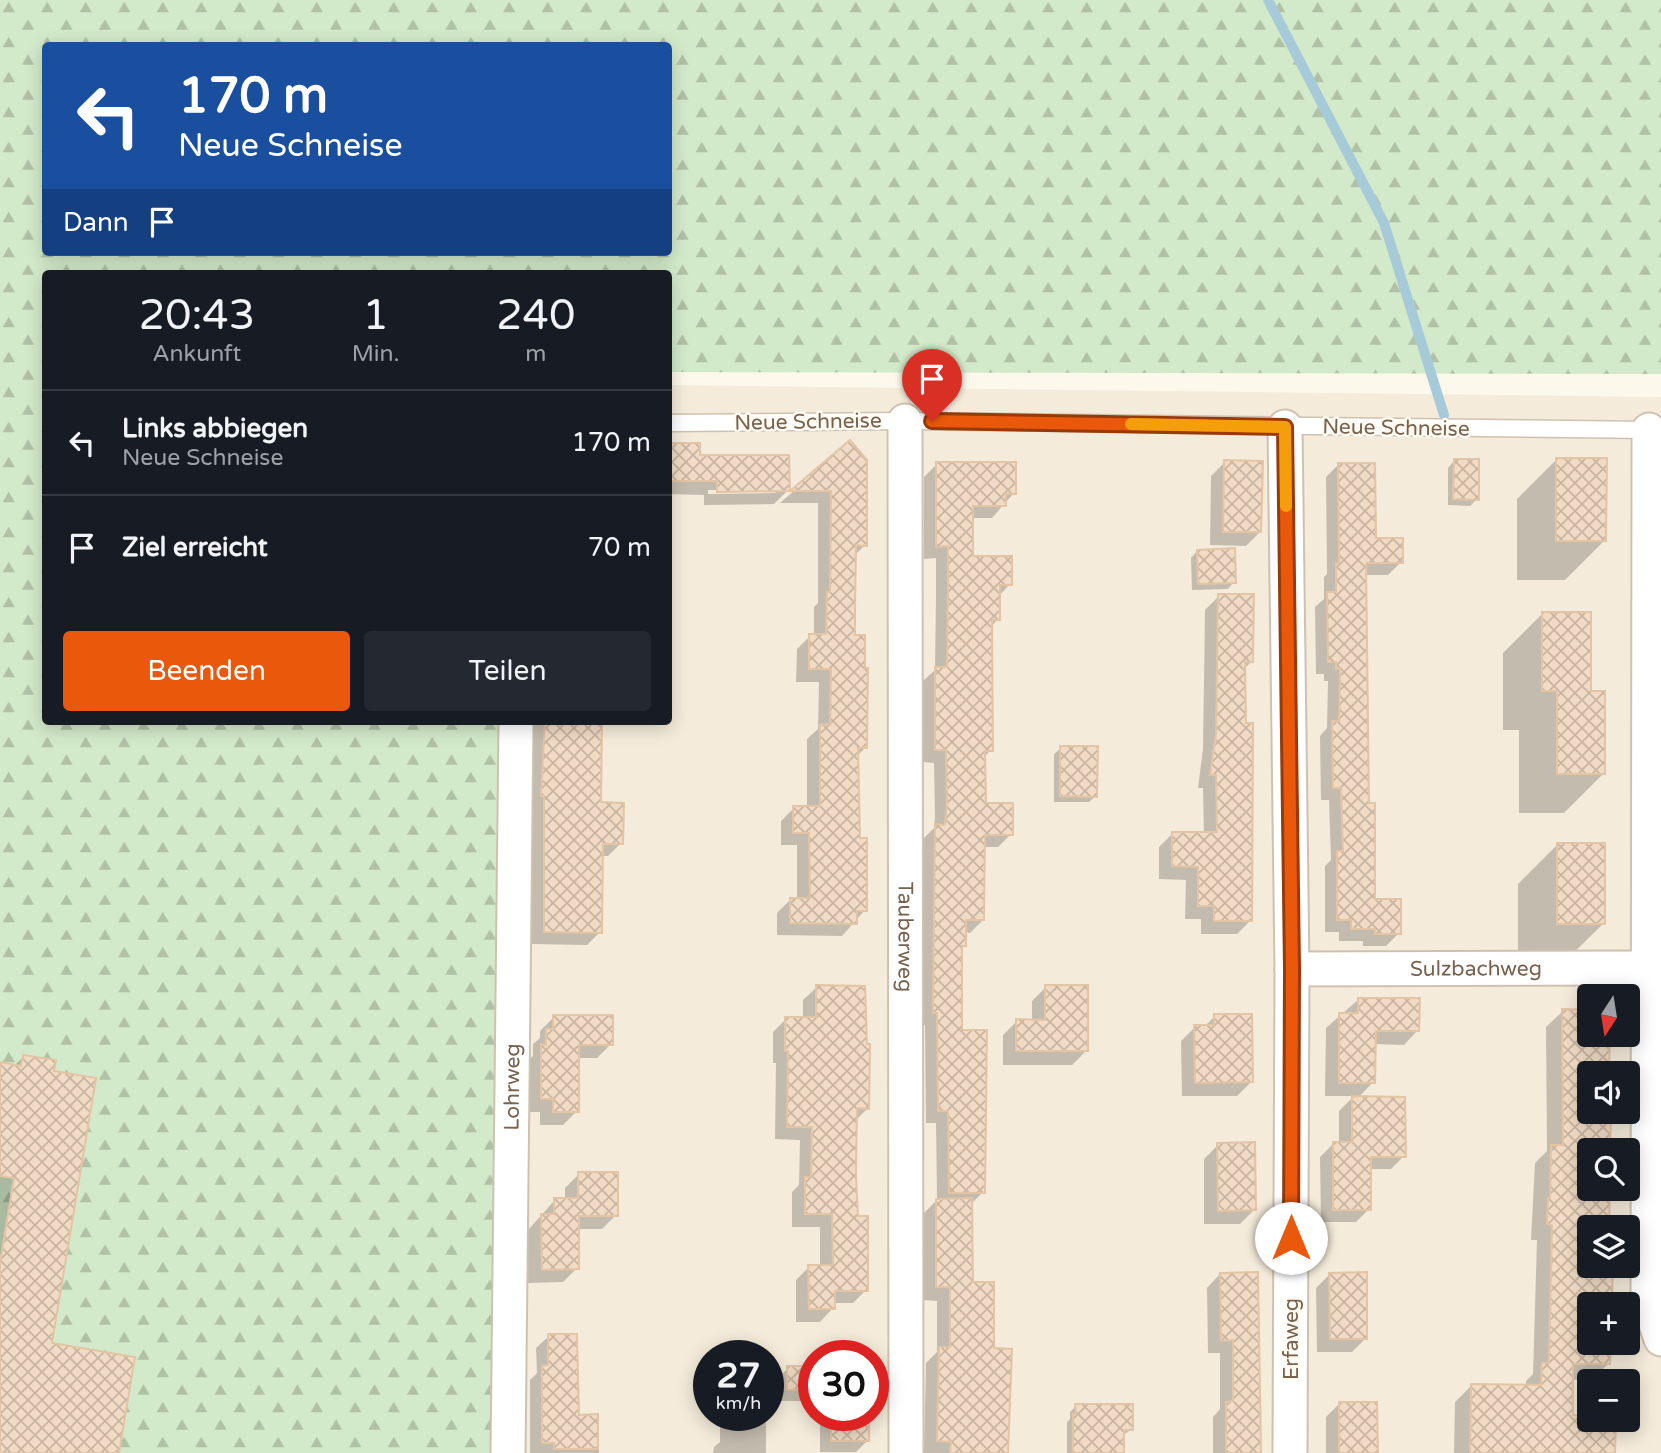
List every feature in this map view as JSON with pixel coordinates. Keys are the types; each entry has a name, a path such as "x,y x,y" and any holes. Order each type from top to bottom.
{"street":[{"name":"Tauberweg","path":"905,421 906,1453"},
{"name":"Erfaweg","path":"1285,427 1292,969 1290,1453"},
{"path":"1655,430 1655,968 1648,1300 1661,1339"},
{"name":"Lohrweg","path":"508,1453 516,725"},
{"name":"Sulzbachweg","path":"1292,969 1655,968"}],"lane":[{"name":"Neue Schneise","path":"672,423 905,421 1655,430"}],"shaded area":[{"path":"672,385 1661,397 1661,1453 514,1453 519,725 672,725"}],"green space":[{"path":"0,0 1661,0 1661,374 672,372 672,270 42,270 42,725 504,725 490,1453 0,1453"}],"building":[{"path":"850,440 867,460 867,546 856,545 855,635 865,635 865,668 868,668 867,748 858,748 860,838 867,838 867,911 857,911 857,924 790,923 790,898 810,898 809,833 793,833 793,806 820,806 820,725 830,724 831,669 809,669 809,634 826,634 827,592 830,592 831,491 790,491"},
{"path":"672,443 700,443 700,455 789,455 790,491 717,492 717,481 672,481"},
{"path":"1556,458 1607,458 1606,541 1556,541"},
{"path":"1454,459 1479,459 1479,500 1453,499"},
{"path":"1224,460 1263,461 1261,532 1223,532"},
{"path":"936,462 1016,462 1016,494 1006,494 1006,506 973,506 973,556 1012,556 1012,585 1000,585 1000,620 992,620 993,751 985,751 986,803 1013,803 1013,835 985,835 984,920 966,920 966,946 962,946 962,1030 987,1030 985,1193 949,1193 948,1111 938,1111 937,1013 933,1013 935,824 945,825 947,803 946,750 935,750 935,667 947,667 948,546 936,547"},
{"path":"1338,463 1375,463 1376,538 1403,538 1403,563 1366,563 1369,803 1375,803 1375,899 1401,899 1401,934 1375,934 1375,929 1351,929 1351,920 1337,920 1337,851 1343,851 1341,788 1333,788 1332,721 1339,721 1340,669 1336,669 1336,662 1328,662 1327,592 1336,592 1336,563 1339,563"},
{"path":"1235,548 1236,583 1198,584 1197,550"},
{"path":"1218,594 1254,594 1253,662 1245,662 1246,723 1253,723 1252,921 1214,921 1214,906 1198,906 1198,867 1172,866 1172,832 1217,832 1216,775 1210,775 1216,734"},
{"path":"1542,612 1591,612 1591,691 1605,691 1605,774 1557,774 1557,691 1542,691"},
{"path":"545,725 602,725 601,802 624,803 623,844 603,844 602,933 544,932 544,796 541,796"},
{"path":"1060,746 1098,746 1097,797 1060,796"},
{"path":"1557,843 1605,843 1605,924 1557,924"},
{"path":"816,985 865,986 867,1044 870,1044 869,1109 857,1108 856,1177 858,1216 868,1216 868,1291 835,1291 835,1309 809,1309 808,1265 833,1265 832,1214 805,1214 805,1177 811,1177 812,1127 787,1127 788,1051 785,1051 785,1017 816,1017"},
{"path":"1045,985 1088,985 1088,1051 1016,1051 1016,1019 1045,1020"},
{"path":"1358,998 1420,998 1419,1031 1376,1031 1375,1083 1339,1083 1339,1013 1358,1013"},
{"path":"1562,1009 1577,1010 1577,1047 1610,1047 1609,1061 1577,1061 1577,1124 1611,1124 1610,1138 1577,1138 1577,1201 1610,1201 1609,1215 1577,1215 1577,1278 1613,1278 1612,1292 1577,1292 1577,1355 1610,1355 1610,1364 1573,1364 1573,1415 1577,1415 1577,1432 1616,1432 1615,1453 1470,1453 1471,1384 1541,1385 1542,1363 1549,1363 1552,1225 1547,1224 1551,1145 1563,1145"},
{"path":"1214,1014 1252,1014 1253,1082 1195,1083 1194,1025 1214,1025"},
{"path":"553,1015 613,1015 613,1045 579,1045 579,1112 553,1112 553,1099 541,1099 541,1044 546,1045 546,1029 553,1029"},
{"path":"23,1055 56,1060 54,1071 96,1078 52,1343 135,1357 119,1453 0,1453 0,1263 14,1178 0,1176 0,1062 21,1066"},
{"path":"1352,1096 1405,1097 1406,1157 1371,1157 1371,1210 1333,1210 1333,1142 1352,1142"},
{"path":"1255,1142 1256,1210 1218,1211 1217,1143"},
{"path":"578,1172 618,1172 618,1216 579,1216 579,1269 542,1270 541,1214 554,1214 554,1198 578,1198"},
{"path":"972,1198 973,1282 994,1282 994,1348 1012,1349 1008,1453 950,1453 951,1442 937,1441 939,1347 950,1347 950,1287 936,1287 936,1199"},
{"path":"1258,1272 1261,1453 1226,1453 1226,1402 1233,1401 1233,1340 1221,1341 1220,1273"},
{"path":"1367,1272 1367,1339 1330,1339 1329,1273"},
{"path":"548,1334 577,1334 579,1415 598,1414 598,1449 554,1449 554,1443 542,1443 542,1366 548,1365"},
{"path":"787,1366 798,1366 798,1390 787,1390"},
{"path":"1339,1402 1377,1402 1378,1453 1339,1453"},
{"path":"1075,1404 1133,1404 1133,1430 1124,1430 1124,1453 1073,1453"},
{"path":"831,1431 869,1431 869,1441 831,1441"}],"waterway":[{"path":"1268,0 1384,223 1444,415"}],"slow traffic":[{"path":"1131,424 1285,427 1286,506"}],"route":[{"path":"932,421 1285,427 1292,969 1291,1238"}]}
